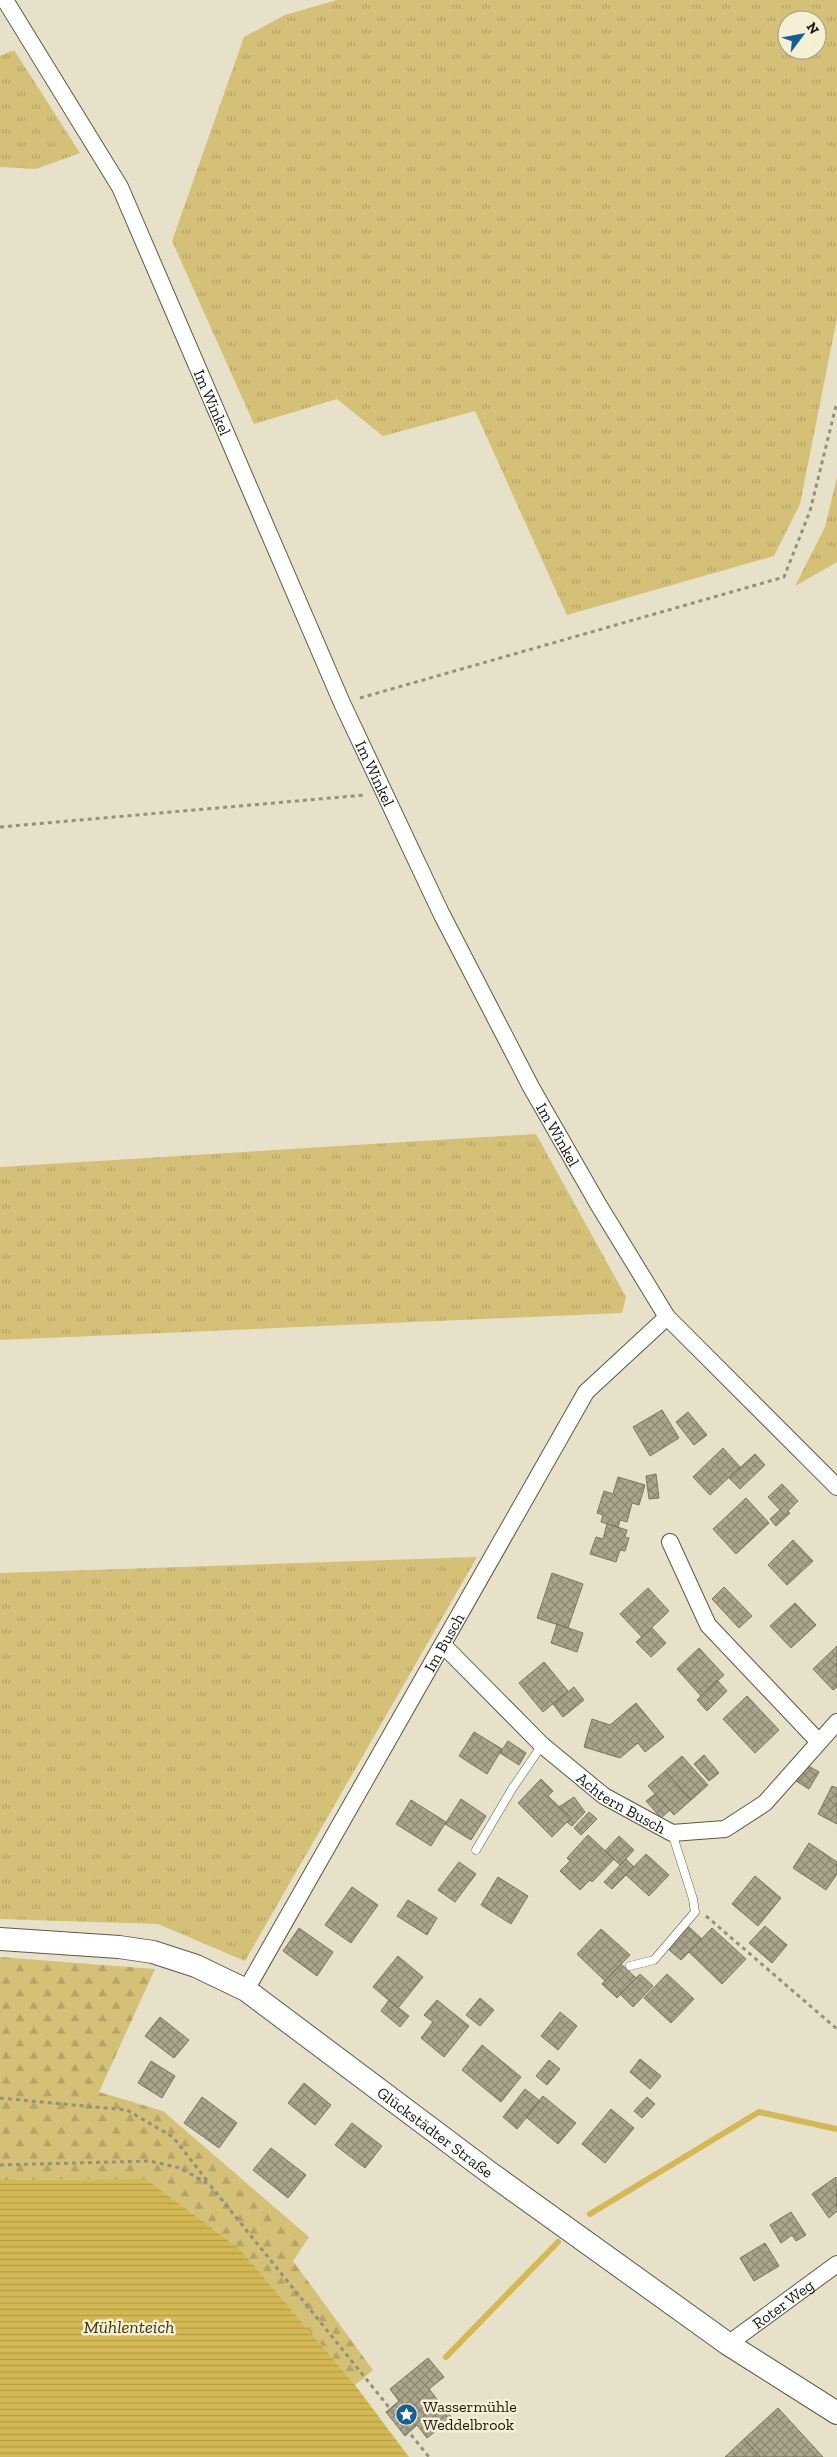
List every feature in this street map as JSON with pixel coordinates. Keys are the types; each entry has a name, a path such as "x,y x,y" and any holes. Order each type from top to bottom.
{"street":[{"name":"Im Winkel","path":"5,0 120,187 342,703 441,914 531,1087 598,1204 668,1317 837,1487"},
{"name":"Im Busch","path":"246,1990 444,1646 586,1392 668,1317"},
{"path":"670,1542 708,1625 818,1741"},
{"name":"Achtern Busch","path":"444,1646 542,1745 604,1796 672,1834 725,1829 765,1803 818,1741 837,1722"},
{"name":"Glückstädter Straße","path":"0,1939 119,1946 153,1952 196,1966 246,1990 490,2173 728,2344 837,2414"},
{"name":"Roter Weg","path":"728,2344 837,2264"}],"lane":[{"path":"476,1850 512,1789 542,1745"},
{"path":"630,1966 654,1960 695,1912 694,1899 672,1834"}],"path":[{"path":"342,703 784,577 810,511 837,402"},
{"path":"0,827 384,794"},
{"path":"705,1914 837,2029"},
{"path":"0,2098 127,2110 173,2136 210,2185 429,2457"},
{"path":"0,2164 150,2161 180,2168 210,2185"}],"green space":[{"path":"337,0 837,0 837,318 800,504 774,556 567,615 475,411 383,436 337,399 254,424 172,241 244,37 285,15"},
{"path":"14,50 80,153 36,169 0,167 0,56"},
{"path":"837,477 837,562 795,586 825,527"},
{"path":"536,1134 626,1297 622,1313 0,1340 0,1167"},
{"path":"477,1557 245,1961 158,1924 0,1919 0,1573"},
{"path":"0,1957 155,1969 99,2092 163,2111 309,2237 293,2261 373,2370 355,2385 240,2249 146,2179 0,2180"}],"water":[{"name":"Mühlenteich","path":"146,2179 240,2249 355,2385 409,2457 0,2457 0,2180"}],"building":[{"path":"662,1410 679,1438 650,1456 633,1427"},
{"path":"688,1412 707,1435 694,1445 676,1422"},
{"path":"723,1448 740,1467 710,1495 693,1477"},
{"path":"755,1454 765,1465 740,1489 729,1478"},
{"path":"656,1474 659,1498 649,1499 646,1476"},
{"path":"618,1477 645,1485 639,1505 632,1503 627,1522 620,1520 618,1527 601,1522 603,1515 597,1513 604,1491 613,1494"},
{"path":"782,1484 798,1501 788,1511 790,1513 776,1526 770,1519 780,1510 768,1497"},
{"path":"746,1498 769,1523 736,1554 713,1529"},
{"path":"607,1524 627,1530 625,1537 629,1538 625,1551 620,1550 616,1562 590,1554 596,1537 603,1539"},
{"path":"793,1540 813,1561 787,1585 768,1565"},
{"path":"552,1573 583,1584 568,1628 537,1618"},
{"path":"724,1587 752,1616 739,1628 712,1599"},
{"path":"648,1588 669,1611 642,1637 620,1614"},
{"path":"795,1603 816,1625 791,1648 770,1626"},
{"path":"557,1624 583,1633 577,1652 551,1643"},
{"path":"652,1628 666,1643 651,1657 636,1642"},
{"path":"837,1646 837,1687 833,1690 813,1669"},
{"path":"699,1648 724,1675 701,1696 677,1669"},
{"path":"544,1662 568,1691 543,1712 519,1683"},
{"path":"717,1680 727,1691 707,1711 697,1700"},
{"path":"574,1687 584,1700 563,1717 553,1704"},
{"path":"747,1696 779,1730 755,1753 723,1719"},
{"path":"636,1703 664,1737 645,1752 638,1743 620,1758 584,1747 592,1719 610,1725"},
{"path":"474,1732 502,1749 487,1774 459,1756"},
{"path":"508,1741 526,1753 519,1765 500,1753"},
{"path":"704,1755 719,1773 709,1781 694,1764"},
{"path":"682,1756 708,1785 691,1800 665,1771"},
{"path":"805,1764 819,1772 809,1789 796,1781"},
{"path":"665,1771 691,1800 674,1815 648,1786"},
{"path":"541,1779 553,1791 548,1796 571,1818 552,1837 518,1803"},
{"path":"832,1786 837,1788 837,1824 818,1814"},
{"path":"655,1794 670,1810 661,1818 646,1801"},
{"path":"574,1797 585,1812 572,1826 567,1822 571,1818 559,1807"},
{"path":"461,1799 486,1816 471,1840 445,1824"},
{"path":"411,1800 446,1822 431,1846 396,1824"},
{"path":"589,1812 597,1819 581,1835 574,1828"},
{"path":"588,1835 614,1859 592,1882 590,1880 580,1890 560,1871 570,1861 567,1858"},
{"path":"619,1836 634,1850 620,1865 605,1851"},
{"path":"809,1843 837,1862 837,1874 826,1890 793,1868"},
{"path":"646,1854 669,1875 649,1896 626,1875"},
{"path":"626,1859 634,1867 612,1889 604,1882"},
{"path":"459,1862 476,1874 455,1902 438,1890"},
{"path":"755,1876 781,1898 758,1926 732,1904"},
{"path":"498,1877 528,1896 511,1924 481,1905"},
{"path":"352,1887 378,1905 351,1943 325,1925"},
{"path":"408,1900 437,1918 427,1935 397,1916"},
{"path":"765,1926 787,1945 772,1963 749,1943"},
{"path":"689,1927 702,1939 681,1960 668,1949"},
{"path":"299,1928 333,1952 317,1976 283,1951"},
{"path":"712,1928 746,1959 722,1984 689,1952"},
{"path":"601,1929 630,1955 605,1981 577,1954"},
{"path":"398,1956 423,1977 398,2008 373,1987"},
{"path":"621,1964 636,1978 617,1998 602,1984"},
{"path":"640,1974 653,1986 633,2007 620,1994"},
{"path":"667,1974 694,1999 671,2023 644,1998"},
{"path":"480,1998 494,2010 480,2026 466,2015"},
{"path":"389,2000 409,2016 400,2027 381,2011"},
{"path":"437,2000 469,2026 444,2057 421,2038 433,2022 424,2015"},
{"path":"560,2012 577,2026 558,2050 541,2036"},
{"path":"160,2017 189,2040 174,2058 145,2036"},
{"path":"482,2045 521,2077 501,2102 462,2070"},
{"path":"640,2059 661,2076 650,2089 630,2072"},
{"path":"549,2060 560,2069 547,2085 536,2076"},
{"path":"151,2061 175,2076 162,2098 138,2083"},
{"path":"304,2083 331,2105 315,2125 288,2103"},
{"path":"525,2089 540,2101 517,2129 503,2117"},
{"path":"543,2096 576,2123 558,2144 526,2117"},
{"path":"202,2097 237,2123 219,2148 184,2123"},
{"path":"647,2097 655,2104 642,2118 634,2111"},
{"path":"611,2109 634,2128 605,2163 582,2144"},
{"path":"352,2123 382,2146 365,2168 335,2145"},
{"path":"271,2148 306,2175 288,2198 253,2170"},
{"path":"836,2177 837,2211 829,2218 812,2194"},
{"path":"791,2212 806,2235 796,2241 792,2235 781,2243 770,2225"},
{"path":"765,2243 779,2266 754,2281 740,2258"},
{"path":"428,2358 444,2377 429,2389 452,2418 427,2438 417,2425 405,2436 386,2412 399,2401 390,2389"},
{"path":"778,2408 823,2457 760,2457 744,2439"},
{"path":"744,2439 760,2457 725,2457"}],"waterway":[{"path":"590,2214 759,2112 837,2129"},
{"path":"446,2357 558,2242"}],"place":[{"name":"Wassermühle Weddelbrook","path":"407,2415"}]}
